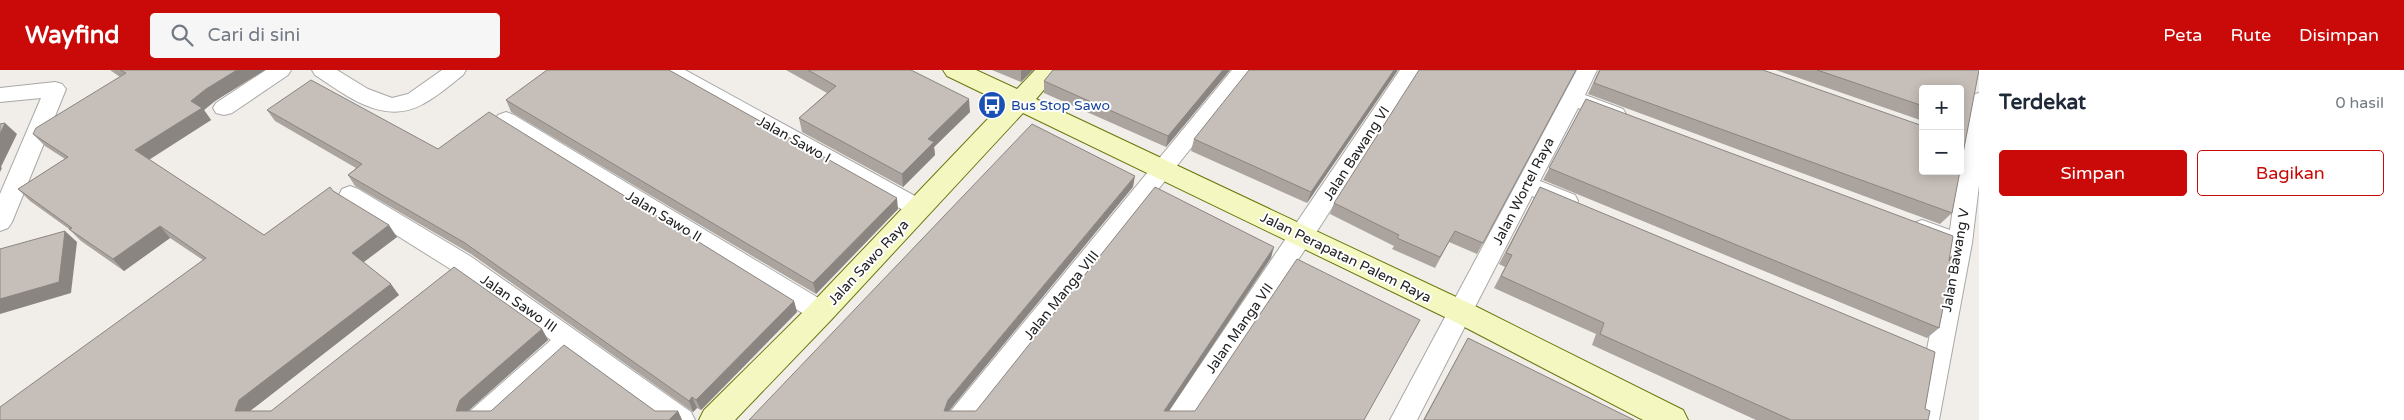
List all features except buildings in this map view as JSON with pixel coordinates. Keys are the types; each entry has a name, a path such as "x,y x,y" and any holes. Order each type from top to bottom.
{"street":[{"path":"224,108 281,70"},
{"path":"322,70 380,103 391,106 402,105 414,99 456,70"},
{"name":"Jalan Sawo I","path":"669,70 918,208"},
{"name":"Jalan Perapatan Palem Raya","path":"955,70 1461,312 1672,420"},
{"name":"Jalan Sawo Raya","path":"715,420 822,312 1017,101 1049,70"},
{"name":"Jalan Manga VIII","path":"959,420 1164,170 1243,70"},
{"name":"Jalan Bawang VI","path":"1302,236 1411,70"},
{"name":"Jalan Wortel Raya","path":"1403,420 1587,70"},
{"path":"0,95 55,89 0,222"},
{"path":"1572,98 1637,122"},
{"name":"Jalan Bawang V","path":"1926,420 1928,353 1960,243 1967,147 1979,100"},
{"name":"Jalan Sawo II","path":"506,120 822,312"},
{"path":"1526,184 1590,210"},
{"name":"Jalan Sawo III","path":"350,195 461,263 682,420"},
{"path":"1905,222 1960,243"},
{"name":"Jalan Manga VII","path":"1176,420 1302,236"},
{"path":"438,281 461,263"},
{"path":"478,420 570,339"}],"place":[{"name":"Bus Stop Sawo","path":"992,105"}]}
